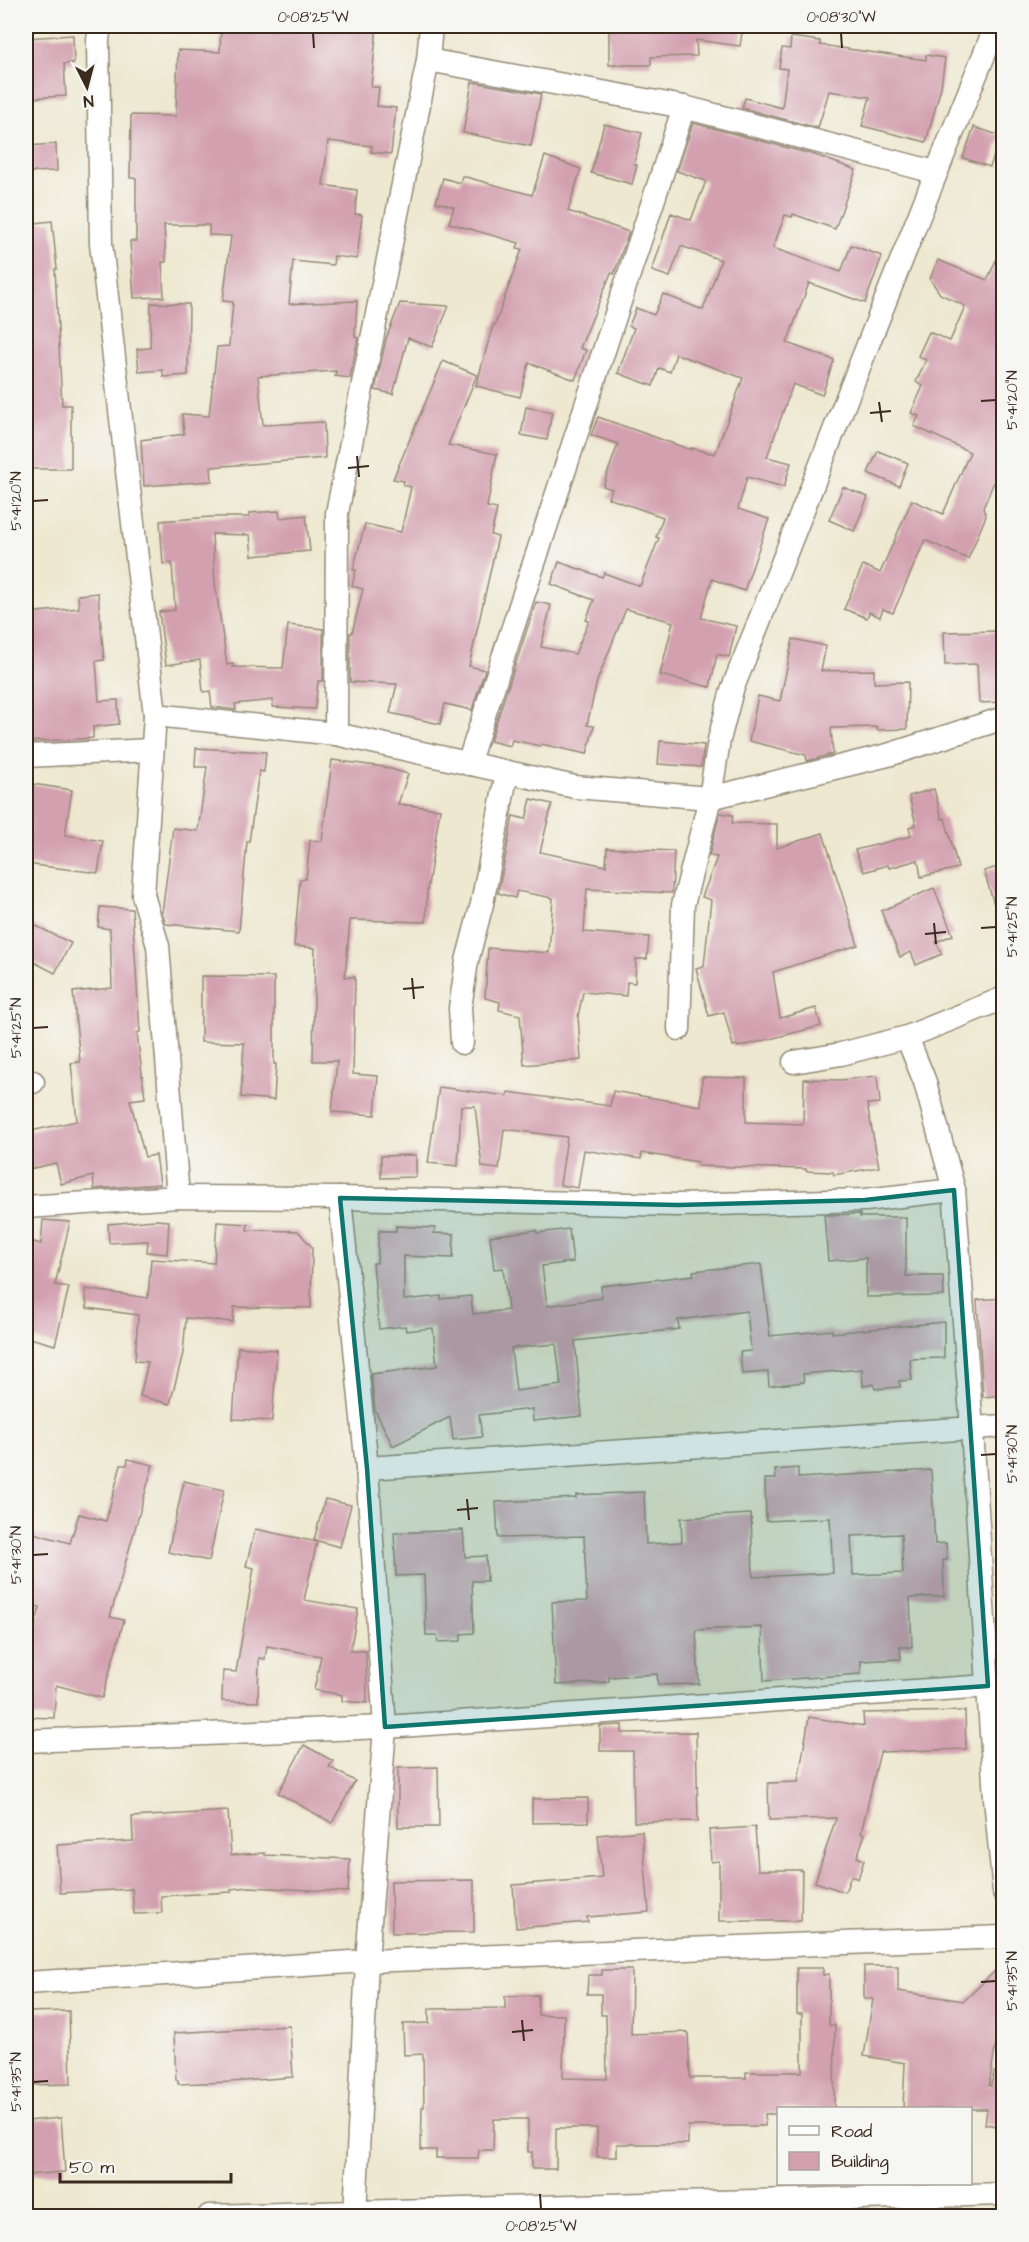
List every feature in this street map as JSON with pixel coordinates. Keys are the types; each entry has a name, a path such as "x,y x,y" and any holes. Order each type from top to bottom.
{"street":[{"path":"100,26 98,40 101,244 154,715 143,895 158,946 178,1197"},
{"path":"336,734 337,513 428,60 431,26"},
{"path":"679,1029 683,905 710,798 718,740 732,690 935,172 996,26"},
{"path":"428,60 684,108 935,172"},
{"path":"468,764 684,108"},
{"path":"154,715 336,734 575,787 710,798 888,755 1004,718"},
{"path":"26,756 151,750"},
{"path":"462,1043 460,1008 467,961 482,904 507,772"},
{"path":"794,1062 841,1054 907,1037 1004,998"},
{"path":"907,1037 925,1082 954,1190 1004,1892"},
{"path":"26,1207 178,1197 678,1205 865,1200 954,1190"},
{"path":"340,1198 367,1468 385,1727 367,1961 355,2214"},
{"path":"367,1468 1004,1426"},
{"path":"26,1741 385,1727 988,1686"},
{"path":"26,1983 367,1961 1004,1937"},
{"path":"208,2217 1004,2194"}],"highlighted area":[{"path":"954,1190 988,1686 385,1727 367,1468 340,1198 678,1205 865,1200"}],"building":[{"path":"221,26 377,26 371,87 379,87 377,106 396,108 391,154 371,152 372,146 328,141 323,185 357,190 355,214 362,215 357,259 334,256 333,265 293,261 289,304 357,301 355,337 358,338 350,378 335,376 336,371 258,376 263,425 324,422 325,458 211,467 212,481 144,486 141,440 184,434 182,414 209,416 217,347 229,346 233,302 223,301 231,236 209,235 209,225 164,225 166,262 162,262 164,297 134,298 130,241 136,241 136,178 130,178 131,115 176,116 178,50 220,52"},
{"path":"609,26 743,26 740,46 696,40 697,56 651,57 651,65 609,65"},
{"path":"73,35 74,63 64,64 66,96 26,98 26,38"},
{"path":"791,37 820,41 820,45 926,60 926,55 945,58 941,87 926,142 862,126 870,97 829,91 818,128 742,108 745,98 782,108 787,69 779,68 782,48 790,49"},
{"path":"472,82 541,94 531,146 463,133"},
{"path":"693,123 815,155 856,170 835,229 793,214 792,217 785,215 773,248 841,272 851,245 882,256 865,303 809,283 787,343 834,360 822,395 793,384 767,457 791,463 784,487 747,477 738,509 769,519 744,591 712,579 701,618 736,626 729,657 717,654 710,687 660,675 673,622 626,609 597,681 587,725 594,726 587,754 512,740 510,746 490,741 536,602 551,605 541,647 575,654 589,621 586,620 594,600 551,584 559,562 602,577 604,573 640,586 659,538 656,537 663,517 608,498 612,489 603,486 618,444 591,435 598,417 691,450 691,448 715,454 743,378 676,354 670,372 659,368 653,386 618,373 634,328 629,326 636,308 654,315 663,294 703,310 721,260 681,246 670,277 652,271 671,213 691,220 706,181 677,171"},
{"path":"604,124 642,133 634,164 637,165 632,184 591,173"},
{"path":"974,127 1001,136 990,167 963,158"},
{"path":"56,144 57,171 27,172 26,146"},
{"path":"545,156 581,169 568,211 629,232 614,274 611,273 580,348 586,350 575,380 529,363 520,397 476,386 493,325 495,325 522,249 517,248 519,243 449,223 454,207 436,202 443,178 460,183 462,176 532,195"},
{"path":"52,221 57,269 55,269 62,405 71,405 71,469 29,469 29,455 26,455 26,224"},
{"path":"1004,243 1004,485 994,482 983,508 986,516 968,559 925,540 893,613 883,609 880,617 869,612 867,618 844,609 863,565 880,573 912,500 943,514 970,452 914,426 919,416 911,413 923,386 916,382 926,360 918,356 929,332 950,341 965,306 940,294 930,279 938,260 987,280"},
{"path":"151,303 189,304 188,375 163,377 163,370 139,372 137,349 150,348"},
{"path":"400,303 449,306 432,347 408,338 393,394 375,390 386,339"},
{"path":"443,361 477,375 448,445 497,454 487,507 497,509 491,535 498,537 469,666 485,670 472,710 445,704 440,724 390,713 397,684 350,682 350,633 352,633 363,589 352,586 356,570 353,570 365,524 401,532 411,487 403,485 404,481 393,479"},
{"path":"526,407 552,412 547,440 521,435"},
{"path":"878,451 908,463 899,486 868,473"},
{"path":"843,487 868,497 854,531 829,520"},
{"path":"279,511 280,518 306,515 310,551 252,556 250,535 212,534 215,583 227,665 283,668 288,625 323,629 323,681 318,681 315,709 273,707 273,700 235,704 236,710 212,707 210,691 203,692 200,660 166,665 159,612 175,610 172,563 163,564 160,521 249,517 249,513"},
{"path":"98,593 104,660 96,661 99,701 118,700 119,724 93,727 93,738 26,742 26,613 79,608 78,595"},
{"path":"999,631 1000,670 1004,670 1004,702 979,703 977,664 945,665 944,632"},
{"path":"793,639 826,646 821,671 874,670 874,683 908,682 907,729 831,728 833,754 807,761 806,755 749,741 758,696 780,701"},
{"path":"660,741 704,745 701,767 658,764"},
{"path":"196,748 266,752 264,772 259,771 249,842 247,842 239,931 166,924 162,913 173,828 198,831 207,767 195,767"},
{"path":"332,760 384,767 408,774 398,804 440,809 427,892 426,922 350,920 345,977 355,977 353,1074 378,1076 375,1115 332,1112 337,1061 313,1061 315,948 294,946 300,879 306,879 310,840 322,841"},
{"path":"26,783 72,790 65,835 103,841 98,873 26,864 29,824 26,824"},
{"path":"934,789 942,819 945,818 958,868 921,877 918,860 864,872 855,850 911,836 909,827 916,825 909,796"},
{"path":"531,799 552,804 540,852 606,866 607,848 674,851 672,893 587,889 584,932 649,937 647,959 636,959 635,983 627,982 626,996 583,992 578,1016 581,1060 524,1065 520,1015 499,1010 500,1002 485,998 488,948 549,953 553,898 517,891 515,898 498,893 513,816 526,819"},
{"path":"720,813 733,815 732,823 777,824 777,848 823,833 858,945 773,972 780,1018 816,1008 821,1026 738,1047 733,1046 724,1012 709,1016 696,968 704,966 711,900 702,897 717,857 709,856"},
{"path":"1004,865 1004,920 999,921 984,871"},
{"path":"934,888 953,935 936,942 942,954 916,965 911,952 900,957 881,911"},
{"path":"100,907 132,909 140,1032 137,1033 145,1098 130,1100 145,1157 156,1155 160,1184 94,1189 93,1176 61,1184 56,1163 26,1170 26,1132 77,1121 71,1063 80,1062 73,992 112,988 110,929 98,927"},
{"path":"26,921 71,943 55,973 26,958"},
{"path":"201,976 274,977 274,1064 276,1064 274,1100 241,1097 244,1043 201,1042"},
{"path":"877,1076 880,1103 867,1104 879,1167 834,1175 833,1172 806,1171 806,1169 698,1166 698,1162 642,1153 641,1159 584,1150 578,1188 560,1185 567,1137 504,1129 499,1169 482,1167 475,1106 461,1106 458,1166 428,1163 439,1087 507,1096 508,1092 610,1106 613,1091 701,1106 702,1077 746,1078 746,1122 803,1124 804,1079 840,1080"},
{"path":"416,1155 416,1177 381,1178 381,1156"},
{"path":"860,1214 860,1217 906,1217 906,1276 943,1276 944,1296 866,1297 866,1258 828,1261 824,1215"},
{"path":"43,1220 70,1222 55,1285 69,1287 55,1345 26,1337 26,1240 41,1244"},
{"path":"169,1221 167,1254 147,1252 148,1241 109,1243 108,1224"},
{"path":"217,1222 248,1224 247,1230 298,1231 312,1247 311,1308 234,1307 233,1322 186,1318 183,1353 170,1404 140,1396 148,1362 135,1361 138,1315 87,1308 85,1289 148,1298 151,1259 214,1263"},
{"path":"396,1226 435,1228 434,1233 454,1234 453,1258 404,1256 404,1300 471,1296 473,1314 508,1310 503,1268 494,1269 490,1236 537,1230 537,1233 569,1229 573,1262 542,1266 547,1306 602,1298 601,1286 694,1275 693,1271 761,1264 770,1336 832,1330 832,1333 944,1322 944,1358 910,1359 912,1380 899,1381 900,1387 875,1389 874,1384 863,1386 862,1369 803,1374 804,1382 769,1386 768,1372 742,1374 740,1352 751,1351 747,1311 678,1320 679,1329 575,1341 582,1416 533,1421 532,1409 479,1415 482,1437 453,1440 450,1417 393,1446 375,1410 371,1374 437,1366 433,1328 406,1331 405,1326 379,1329 373,1263 377,1263 379,1231 396,1231","holes":["556,1344 561,1385 516,1391 511,1348"]},
{"path":"1004,1298 1004,1395 983,1397 977,1300"},
{"path":"238,1347 277,1350 272,1421 233,1419"},
{"path":"128,1459 153,1465 110,1617 124,1620 102,1698 56,1685 54,1718 26,1717 26,1660 40,1607 26,1604 26,1531 70,1543 79,1514 106,1521 121,1465 127,1465"},
{"path":"798,1468 798,1478 931,1470 935,1544 946,1543 947,1560 943,1560 944,1596 910,1598 912,1647 900,1647 901,1659 861,1661 861,1674 764,1681 762,1627 696,1630 699,1684 658,1685 657,1674 609,1677 609,1682 556,1685 552,1602 587,1601 584,1536 498,1538 496,1502 644,1492 646,1544 682,1542 681,1518 751,1514 753,1577 833,1573 830,1518 766,1521 765,1479 776,1479 775,1470","holes":["901,1534 903,1573 853,1575 851,1536"]},
{"path":"184,1481 224,1490 209,1561 168,1552"},
{"path":"325,1499 351,1505 340,1547 314,1540"},
{"path":"255,1529 317,1542 304,1600 358,1609 350,1651 366,1651 367,1703 342,1701 342,1695 314,1690 321,1656 267,1646 265,1659 259,1658 258,1702 222,1701 223,1671 236,1672 254,1568 246,1566"},
{"path":"463,1530 465,1557 486,1556 487,1581 472,1581 474,1633 461,1634 461,1641 438,1642 437,1635 426,1635 424,1575 396,1576 394,1533"},
{"path":"965,1711 966,1749 880,1752 861,1833 865,1834 857,1857 864,1860 858,1879 851,1876 845,1892 815,1882 836,1818 769,1820 768,1783 798,1782 809,1717 864,1726 863,1713"},
{"path":"622,1725 622,1733 696,1732 698,1821 634,1822 633,1751 600,1751 600,1726"},
{"path":"304,1745 333,1761 329,1767 355,1781 332,1823 278,1793"},
{"path":"438,1767 439,1827 398,1827 398,1768"},
{"path":"588,1798 588,1822 532,1823 532,1799"},
{"path":"228,1811 231,1855 265,1853 265,1855 350,1859 348,1892 250,1887 231,1889 231,1892 161,1896 162,1913 134,1914 132,1889 60,1893 57,1845 133,1841 132,1817"},
{"path":"755,1827 758,1870 802,1870 801,1921 719,1921 719,1861 711,1862 709,1830"},
{"path":"642,1831 649,1912 587,1917 588,1922 516,1928 513,1885 602,1878 598,1835"},
{"path":"474,1880 474,1932 392,1933 391,1881"},
{"path":"1004,1962 1004,2014 1001,2011 989,2086 991,2086 994,2072 1004,2073 1004,2127 985,2124 987,2109 903,2107 905,2063 864,2056 873,1999 864,1999 864,1966 898,1966 898,1991 964,2001"},
{"path":"797,1968 823,1968 823,1975 829,1974 829,2025 835,2025 834,2107 777,2107 777,2114 765,2114 765,2126 688,2126 688,2144 617,2144 617,2157 597,2157 597,2128 556,2128 556,2169 532,2169 532,2152 528,2152 528,2119 494,2119 493,2150 479,2150 478,2158 436,2158 436,2150 421,2150 422,2107 424,2107 423,2054 404,2055 403,2024 429,2023 429,2009 505,2008 505,1996 538,1995 538,2015 564,2015 563,2078 607,2079 606,2015 601,2015 601,1994 587,1994 588,1975 602,1975 602,1970 632,1970 631,2034 688,2032 690,2078 746,2078 746,2072 802,2072 802,2014 797,2014"},
{"path":"69,2011 71,2084 28,2085 26,2012"},
{"path":"290,2026 293,2077 178,2084 176,2080 174,2033"},
{"path":"61,2118 65,2172 26,2175 26,2121"}]}
